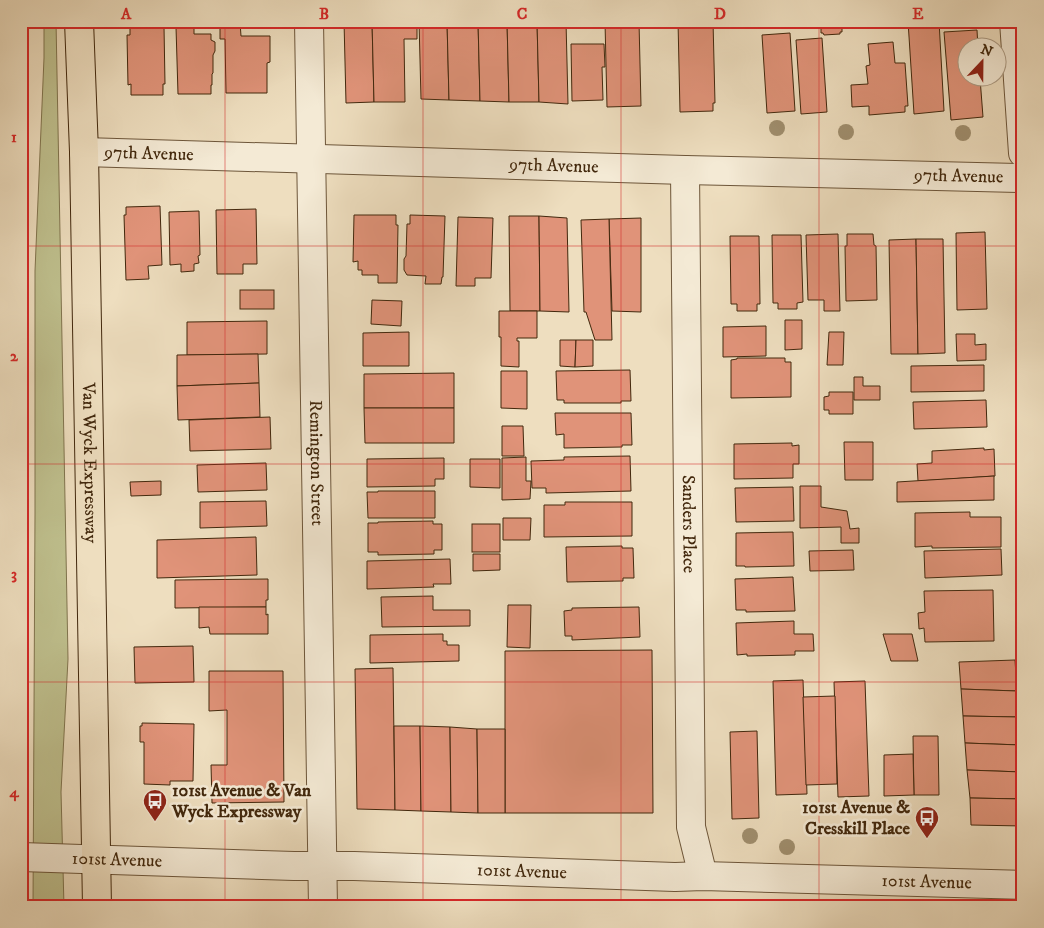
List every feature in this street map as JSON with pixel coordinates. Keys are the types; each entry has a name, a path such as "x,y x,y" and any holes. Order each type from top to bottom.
{"main road":[{"name":"Van Wyck Expressway","path":"79,21 84,152 97,907"}],"street":[{"name":"Remington Street","path":"309,21 323,907"},
{"path":"1014,21 1023,153"},
{"name":"97th Avenue","path":"84,152 1023,178"},
{"name":"Sanders Place","path":"685,170 692,827 703,876"},
{"name":"101st Avenue","path":"21,857 96,861 354,866 675,877 703,876 1023,885"}],"green space":[{"path":"44,21 56,21 68,659 61,792 64,907 33,907 35,271"}],"building":[{"path":"130,21 153,21 153,27 164,27 165,84 163,84 163,95 131,95 131,84 128,85 127,35 130,35"},
{"path":"344,21 372,21 374,102 346,103"},
{"path":"372,21 417,21 417,39 404,39 405,102 374,102"},
{"path":"419,21 447,21 449,100 421,99"},
{"path":"447,21 478,21 480,101 449,100"},
{"path":"478,21 507,21 509,102 480,101"},
{"path":"507,21 537,21 539,102 509,102"},
{"path":"537,21 566,21 568,104 539,102"},
{"path":"678,21 713,21 715,103 713,103 713,111 680,112"},
{"path":"821,21 842,21 842,32 840,34 824,35 821,33"},
{"path":"908,21 939,21 944,111 914,114"},
{"path":"220,22 240,22 241,36 270,36 270,62 267,63 267,93 226,93 225,39 220,39"},
{"path":"605,22 639,22 641,106 607,107"},
{"path":"176,27 194,27 194,34 211,34 211,40 215,42 215,51 213,55 211,94 178,94"},
{"path":"977,30 977,38 956,38 956,88 981,88 983,117 951,120 944,32"},
{"path":"790,33 795,111 767,113 762,35"},
{"path":"822,38 827,112 801,114 796,40"},
{"path":"893,42 895,63 905,63 908,106 905,106 905,112 869,115 869,106 852,107 851,85 868,84 866,66 870,65 868,44"},
{"path":"571,44 604,44 605,67 602,67 603,100 572,101"},
{"path":"160,206 162,265 148,266 149,279 126,280 124,215 126,215 126,207"},
{"path":"256,209 257,264 243,264 243,274 217,274 216,210"},
{"path":"199,211 199,263 194,264 194,271 181,272 181,264 170,265 169,212"},
{"path":"354,215 396,215 396,225 398,225 397,283 378,283 378,275 362,275 362,270 358,270 358,261 353,262"},
{"path":"410,215 445,216 443,277 441,284 425,284 426,276 407,275 404,270 407,224 410,224"},
{"path":"509,216 539,216 540,311 510,311"},
{"path":"539,216 567,218 569,312 540,311"},
{"path":"458,217 493,218 491,278 475,278 475,286 456,286"},
{"path":"641,218 641,312 612,311 609,219"},
{"path":"609,219 612,340 595,340 586,312 584,312 581,220"},
{"path":"985,232 987,309 957,310 956,233"},
{"path":"838,234 840,311 824,311 824,300 808,300 806,235"},
{"path":"847,234 873,234 874,245 876,246 877,300 846,301 845,246 847,246"},
{"path":"772,235 801,235 803,302 797,303 797,309 778,309 778,303 773,303"},
{"path":"730,236 759,236 760,304 757,304 757,311 737,311 737,304 731,304"},
{"path":"916,239 918,354 891,354 889,240"},
{"path":"916,239 943,239 945,353 918,354"},
{"path":"240,290 274,290 274,309 240,309"},
{"path":"372,300 402,301 401,326 371,324"},
{"path":"499,311 537,311 537,338 517,338 517,341 519,341 519,367 501,366"},
{"path":"785,320 802,320 802,349 785,350"},
{"path":"267,321 267,354 187,355 187,322"},
{"path":"766,326 766,356 723,357 723,327"},
{"path":"409,332 409,366 363,366 363,333"},
{"path":"829,332 844,332 843,365 827,365"},
{"path":"956,334 975,334 975,345 986,344 986,360 957,361"},
{"path":"560,340 576,340 575,367 560,366"},
{"path":"576,340 593,340 593,366 575,367"},
{"path":"258,354 259,383 177,386 177,355"},
{"path":"737,358 785,358 785,362 791,362 791,397 731,398 731,360"},
{"path":"984,365 984,391 911,392 911,366"},
{"path":"630,370 631,401 621,401 621,403 564,403 564,400 557,400 556,371"},
{"path":"501,371 527,371 527,409 501,408"},
{"path":"454,373 454,408 364,408 364,374"},
{"path":"854,377 863,377 863,386 880,386 880,400 854,400"},
{"path":"259,383 260,417 178,420 177,386"},
{"path":"829,392 853,392 853,414 829,414 829,410 824,410 824,397 829,396"},
{"path":"986,400 987,427 914,429 913,402"},
{"path":"364,408 454,408 454,443 365,443"},
{"path":"555,413 631,413 632,445 622,445 622,447 564,448 564,434 556,435"},
{"path":"270,417 271,449 190,451 189,420"},
{"path":"502,426 523,426 524,456 502,456"},
{"path":"844,442 873,442 873,480 845,480"},
{"path":"792,443 792,446 799,445 799,464 793,464 793,478 734,479 734,444"},
{"path":"984,448 984,450 994,449 995,476 918,481 917,464 932,463 932,451"},
{"path":"630,456 631,491 546,493 546,488 532,488 531,461 564,460 564,457"},
{"path":"526,457 526,481 531,481 530,499 502,500 502,458"},
{"path":"444,458 444,479 435,479 435,486 367,487 367,459"},
{"path":"470,459 500,459 500,488 470,487"},
{"path":"266,463 267,490 198,492 197,465"},
{"path":"994,476 994,500 897,502 897,482"},
{"path":"161,481 161,495 131,496 130,482"},
{"path":"800,486 821,486 821,507 847,511 850,529 859,528 859,543 841,543 841,527 800,528"},
{"path":"793,487 794,521 736,522 735,488"},
{"path":"435,491 435,518 368,518 367,492"},
{"path":"266,501 267,526 200,528 200,502"},
{"path":"565,502 632,502 632,536 544,537 544,505 565,505"},
{"path":"970,512 970,517 1001,517 1001,547 915,547 915,513"},
{"path":"503,518 531,518 530,540 503,540"},
{"path":"433,521 433,524 442,524 442,550 434,550 434,554 378,555 378,552 368,552 368,523"},
{"path":"472,524 500,524 500,552 472,552"},
{"path":"793,532 794,566 736,566 736,533"},
{"path":"256,537 257,575 157,578 157,540"},
{"path":"622,546 622,548 633,548 634,578 623,578 623,581 567,582 566,547"},
{"path":"1001,549 1002,575 925,578 924,551"},
{"path":"853,550 854,570 810,571 809,551"},
{"path":"473,554 500,554 500,570 473,571"},
{"path":"450,559 451,584 433,584 434,587 367,589 367,561"},
{"path":"793,577 795,611 746,612 746,610 736,610 735,579"},
{"path":"268,579 266,607 175,608 175,580"},
{"path":"993,590 994,641 925,642 924,628 919,629 918,613 925,612 924,591"},
{"path":"433,596 433,610 470,610 470,626 382,627 381,597"},
{"path":"508,605 531,605 530,648 507,647"},
{"path":"199,607 266,607 268,634 210,634 209,627 199,628"},
{"path":"639,607 640,637 572,640 572,636 565,636 564,611 572,610 572,608"},
{"path":"794,621 794,634 813,634 814,651 795,651 795,655 737,655 736,623"},
{"path":"443,634 443,641 447,641 447,645 459,645 459,661 370,663 370,635"},
{"path":"883,634 912,634 918,661 891,661"},
{"path":"193,646 194,682 135,683 134,647"},
{"path":"652,650 653,813 505,813 505,651"},
{"path":"1015,660 1017,691 961,689 959,662"},
{"path":"393,668 395,810 357,809 355,669"},
{"path":"209,671 283,671 284,802 212,803 211,765 227,765 227,710 209,711"},
{"path":"803,680 807,794 776,795 773,681"},
{"path":"865,681 869,796 838,797 834,682"},
{"path":"961,689 1017,691 1019,717 963,716"},
{"path":"835,696 837,784 806,785 803,697"},
{"path":"963,716 1019,717 1021,745 965,743"},
{"path":"142,723 194,724 193,781 170,781 170,785 144,784 144,742 140,742 140,726 142,726"},
{"path":"394,726 420,726 421,811 395,810"},
{"path":"420,726 450,727 451,812 421,811"},
{"path":"450,727 477,729 478,813 451,812"},
{"path":"477,729 505,729 505,813 478,813"},
{"path":"757,731 759,818 732,819 730,732"},
{"path":"913,736 938,736 939,795 914,795"},
{"path":"965,743 1021,745 1022,772 967,770"},
{"path":"913,754 914,795 884,796 884,755"},
{"path":"967,770 1022,772 1023,799 970,798"},
{"path":"970,798 1023,799 1023,826 971,825"}],"place":[{"name":"101st Avenue & Van Wyck Expressway","path":"155,822"},
{"name":"101st Avenue & Cresskill Place","path":"927,839"}]}
